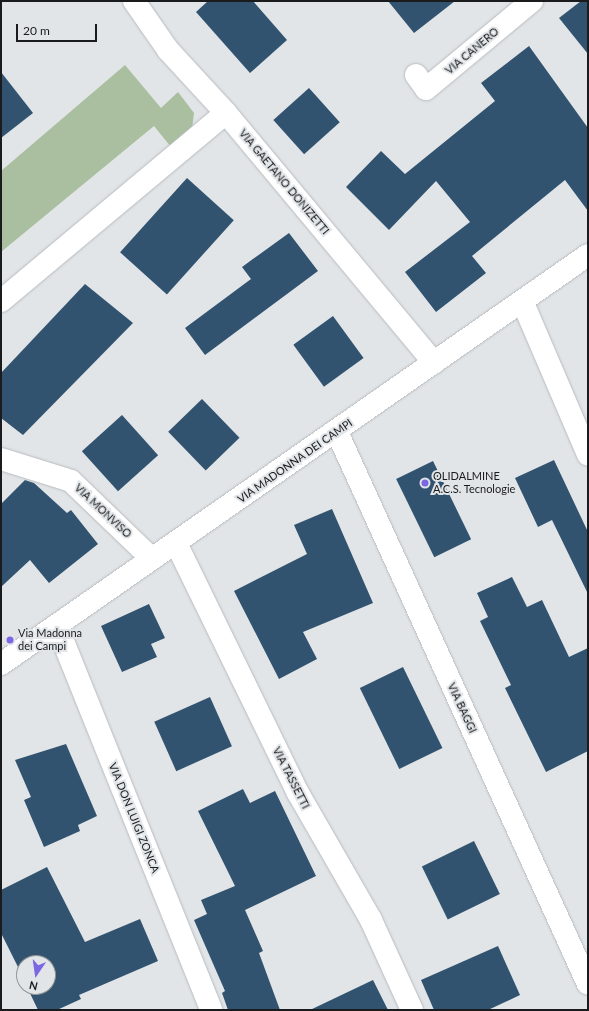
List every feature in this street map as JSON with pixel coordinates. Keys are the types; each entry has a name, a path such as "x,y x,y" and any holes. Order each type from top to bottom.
{"street":[{"name":"VIA GAETANO DONIZETTI","path":"134,1 168,50 226,113 434,363"},
{"name":"VIA CANERO","path":"416,75 426,89 532,1"},
{"path":"1,301 226,113"},
{"name":"VIA MADONNA DEI CAMPI","path":"1,664 337,432 434,363 523,303 588,256"},
{"path":"523,303 588,455"},
{"name":"VIA BAGGI","path":"337,432 588,984"},
{"name":"VIA MONVISO","path":"1,459 71,481 152,559"},
{"name":"VIA TASSETTI","path":"176,543 298,793 371,920 412,1010"},
{"name":"VIA DON LUIGI ZONCA","path":"57,626 211,1010"}],"green space":[{"path":"125,65 161,108 178,92 194,113 192,129 171,147 154,126 1,252 1,171"}],"building":[{"path":"208,1 253,1 287,40 250,73 196,12"},
{"path":"388,1 455,1 414,33"},
{"path":"581,1 588,1 588,54 559,18"},
{"path":"529,46 588,128 588,211 565,180 472,256 486,273 436,312 405,272 470,222 436,181 389,230 346,187 381,151 405,174 495,101 481,83"},
{"path":"1,72 33,113 1,138"},
{"path":"309,88 340,122 304,154 273,120"},
{"path":"187,178 234,220 167,294 120,252"},
{"path":"289,233 318,271 205,355 185,328 251,279 242,267"},
{"path":"85,284 133,323 23,435 1,418 1,373"},
{"path":"333,316 364,358 324,387 293,345"},
{"path":"202,399 240,438 206,470 168,432"},
{"path":"122,415 158,455 118,491 82,451"},
{"path":"554,460 588,532 588,594 552,520 538,527 515,478"},
{"path":"433,461 471,539 434,557 396,479"},
{"path":"25,480 34,483 67,513 71,510 98,544 49,583 30,560 1,587 1,504"},
{"path":"332,509 373,603 303,632 317,659 279,679 234,591 307,554 294,525"},
{"path":"512,577 527,607 542,600 569,657 588,648 588,751 546,772 505,688 511,685 480,621 488,617 477,593"},
{"path":"149,604 165,638 151,644 157,657 122,672 101,626"},
{"path":"403,667 442,748 399,769 360,688"},
{"path":"210,697 232,746 176,771 154,722"},
{"path":"66,744 97,816 78,825 80,831 44,847 24,800 31,797 15,760"},
{"path":"243,789 250,803 275,791 316,876 245,910 263,951 259,953 280,1010 228,1010 222,993 225,991 194,920 207,914 201,900 235,886 198,811"},
{"path":"474,841 500,894 448,919 422,866"},
{"path":"47,867 85,942 140,919 158,961 79,995 81,999 57,1010 38,1010 31,995 56,995 56,955 16,955 16,963 1,933 1,890"},
{"path":"498,946 520,995 488,1010 434,1010 421,980"},
{"path":"373,980 388,1010 310,1010"}],"place":[{"name":"OLIDALMINE A.C.S. Tecnologie","path":"425,483"},
{"name":"Via Madonna dei Campi","path":"10,640"}]}
